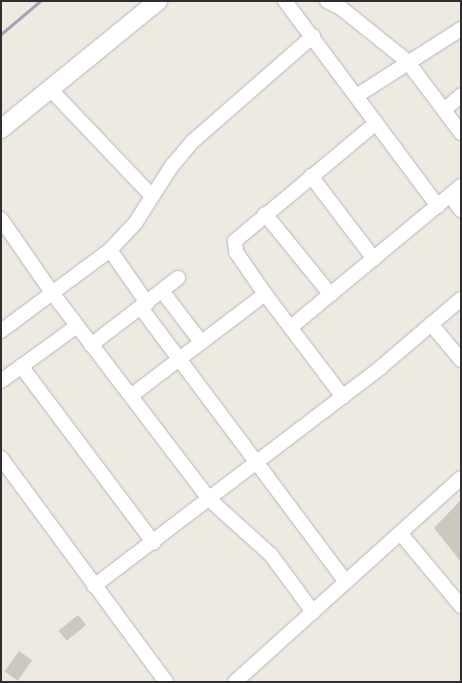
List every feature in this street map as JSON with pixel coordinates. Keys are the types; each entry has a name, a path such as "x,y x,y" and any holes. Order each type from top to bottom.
{"street":[{"path":"1,129 51,90 158,1"},
{"path":"285,1 358,95 376,123 438,206"},
{"path":"327,1 341,8 406,61 461,133"},
{"path":"358,95 406,61 461,29"},
{"path":"1,331 53,294 110,250 136,222 152,196 192,142 313,36"},
{"path":"51,90 152,196"},
{"path":"444,110 461,95"},
{"path":"343,397 265,294 234,246 240,234 376,123"},
{"path":"311,176 374,259"},
{"path":"291,327 461,186"},
{"path":"450,195 461,210"},
{"path":"265,214 331,295"},
{"path":"1,219 53,294 91,345 132,395 210,500 271,555 313,612"},
{"path":"110,250 180,359 346,582"},
{"path":"91,345 178,278"},
{"path":"162,291 201,342"},
{"path":"132,395 265,294"},
{"path":"94,586 154,543 343,397 461,299"},
{"path":"431,324 461,360"},
{"path":"1,381 78,326"},
{"path":"21,366 154,543"},
{"path":"1,458 166,682"},
{"path":"235,682 401,534 461,478"},
{"path":"401,534 461,606"}],"building":[{"path":"461,500 461,562 434,528"},
{"path":"78,615 86,625 67,641 59,631"},
{"path":"19,651 32,660 18,681 5,671"}],"railway":[{"path":"1,34 40,1"}]}
